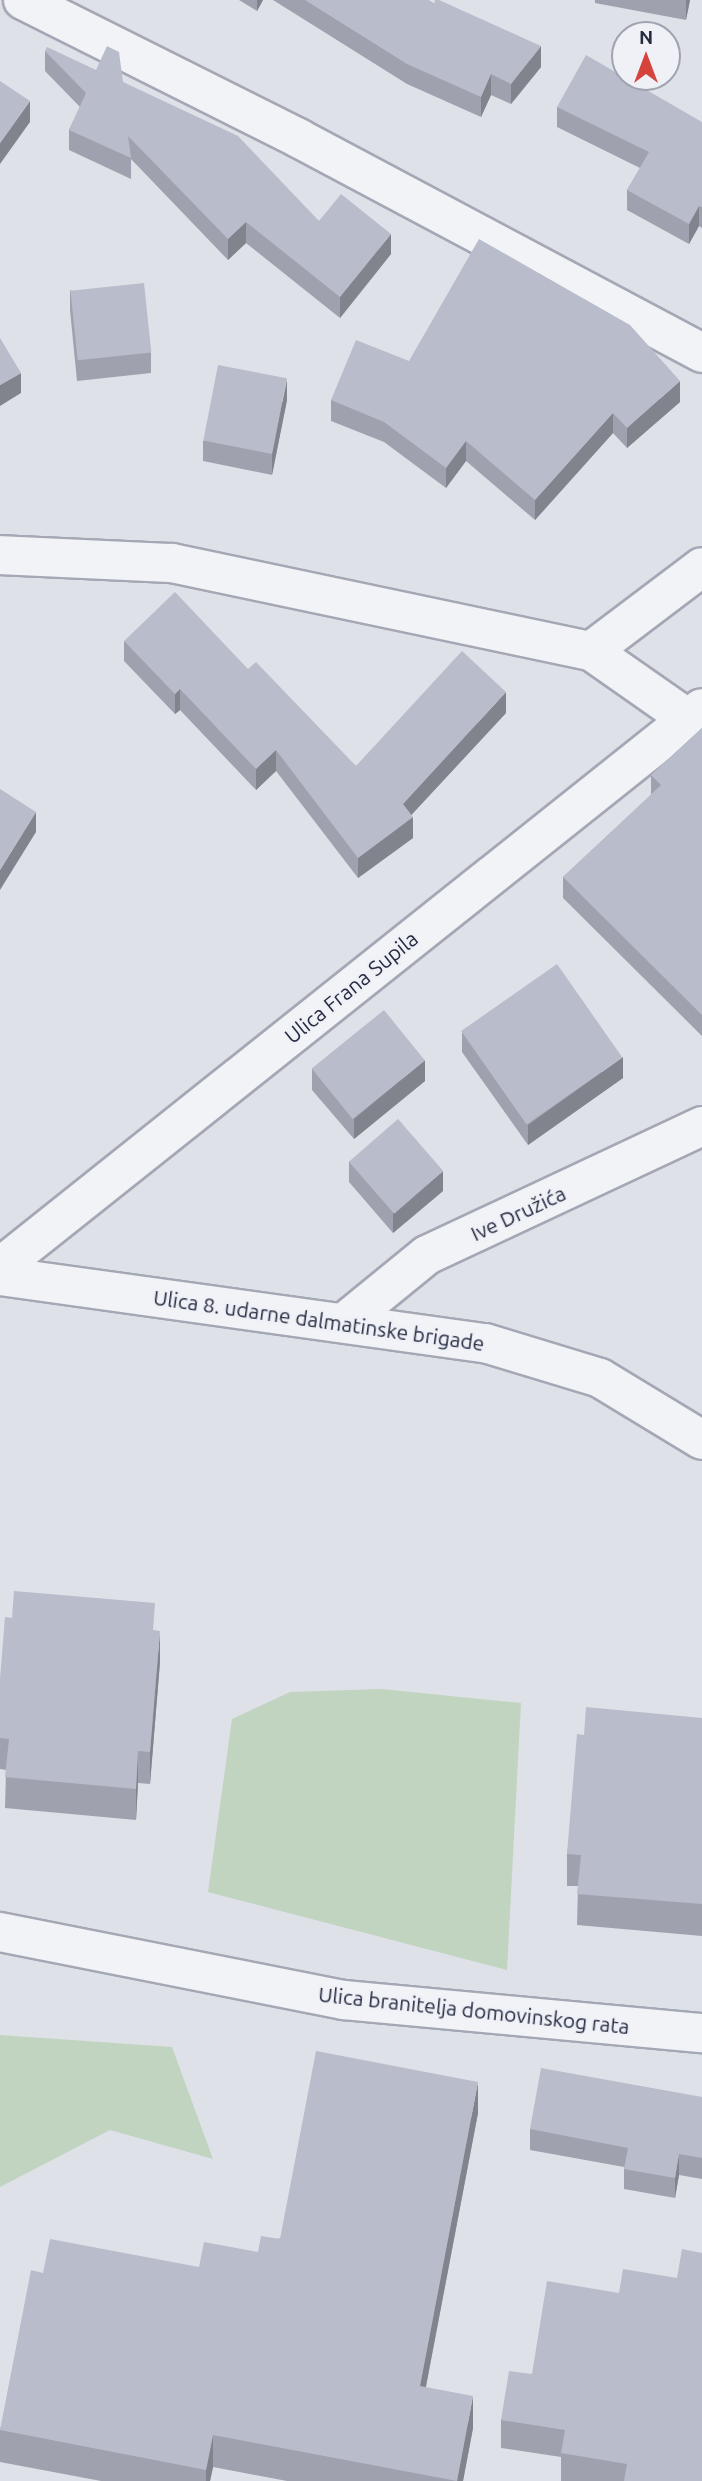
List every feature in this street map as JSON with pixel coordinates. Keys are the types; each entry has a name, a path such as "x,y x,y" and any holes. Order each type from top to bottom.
{"street":[{"path":"23,0 298,138 702,353"},
{"path":"0,555 172,563 591,651 695,713"},
{"path":"591,651 702,567"},
{"name":"Ulica Frana Supila","path":"0,1267 695,713"},
{"name":"Ive Družića","path":"346,1321 427,1255 702,1126"},
{"name":"Ulica 8. udarne dalmatinske brigade","path":"0,1276 346,1321 485,1343 600,1378 702,1440"},
{"name":"Ulica branitelja domovinskog rata","path":"0,1932 344,2000 702,2033"}],"green space":[{"path":"381,1689 521,1703 507,1970 208,1892 232,1719 290,1692"},
{"path":"0,2035 172,2047 213,2159 110,2130 0,2187"}],"building":[{"path":"305,0 428,0 434,4 435,0 439,0 541,46 511,84 491,74 481,97 407,64"},
{"path":"107,46 119,52 123,82 238,136 319,221 341,194 391,234 340,297 246,222 228,239 128,136 131,158 69,130 86,93 45,51 47,47 96,70"},
{"path":"586,55 611,69 611,91 648,91 702,122 702,207 699,206 689,224 627,190 649,152 557,107"},
{"path":"0,81 30,101 0,143"},
{"path":"479,239 630,325 680,381 627,428 613,413 535,500 466,441 446,468 384,422 331,400 356,340 409,361"},
{"path":"144,283 151,353 78,360 70,291"},
{"path":"0,338 21,373 0,385"},
{"path":"218,365 287,378 272,454 203,441"},
{"path":"175,592 248,669 256,662 356,766 462,651 506,692 403,804 413,817 358,858 276,750 256,769 180,689 175,694 124,641"},
{"path":"702,728 702,1015 563,877 661,785 651,775"},
{"path":"0,789 36,812 0,870"},
{"path":"557,964 622,1057 527,1124 461,1031"},
{"path":"384,1010 425,1061 353,1119 312,1069"},
{"path":"398,1119 443,1171 394,1214 349,1162"},
{"path":"14,1591 155,1603 153,1630 160,1631 150,1752 138,1751 136,1789 5,1777 9,1739 0,1738 0,1679 5,1617 12,1618"},
{"path":"586,1707 702,1718 702,1904 577,1894 581,1855 567,1854 577,1734 584,1735"},
{"path":"316,2051 478,2082 420,2386 473,2396 457,2481 213,2435 206,2470 0,2430 31,2270 43,2273 50,2239 199,2267 204,2242 258,2252 261,2236 280,2239"},
{"path":"541,2068 702,2097 702,2158 679,2154 675,2178 624,2169 628,2148 530,2129"},
{"path":"682,2249 702,2253 702,2481 624,2481 627,2464 561,2453 565,2430 501,2420 509,2371 532,2374 547,2281 619,2293 623,2269 677,2278"}]}
